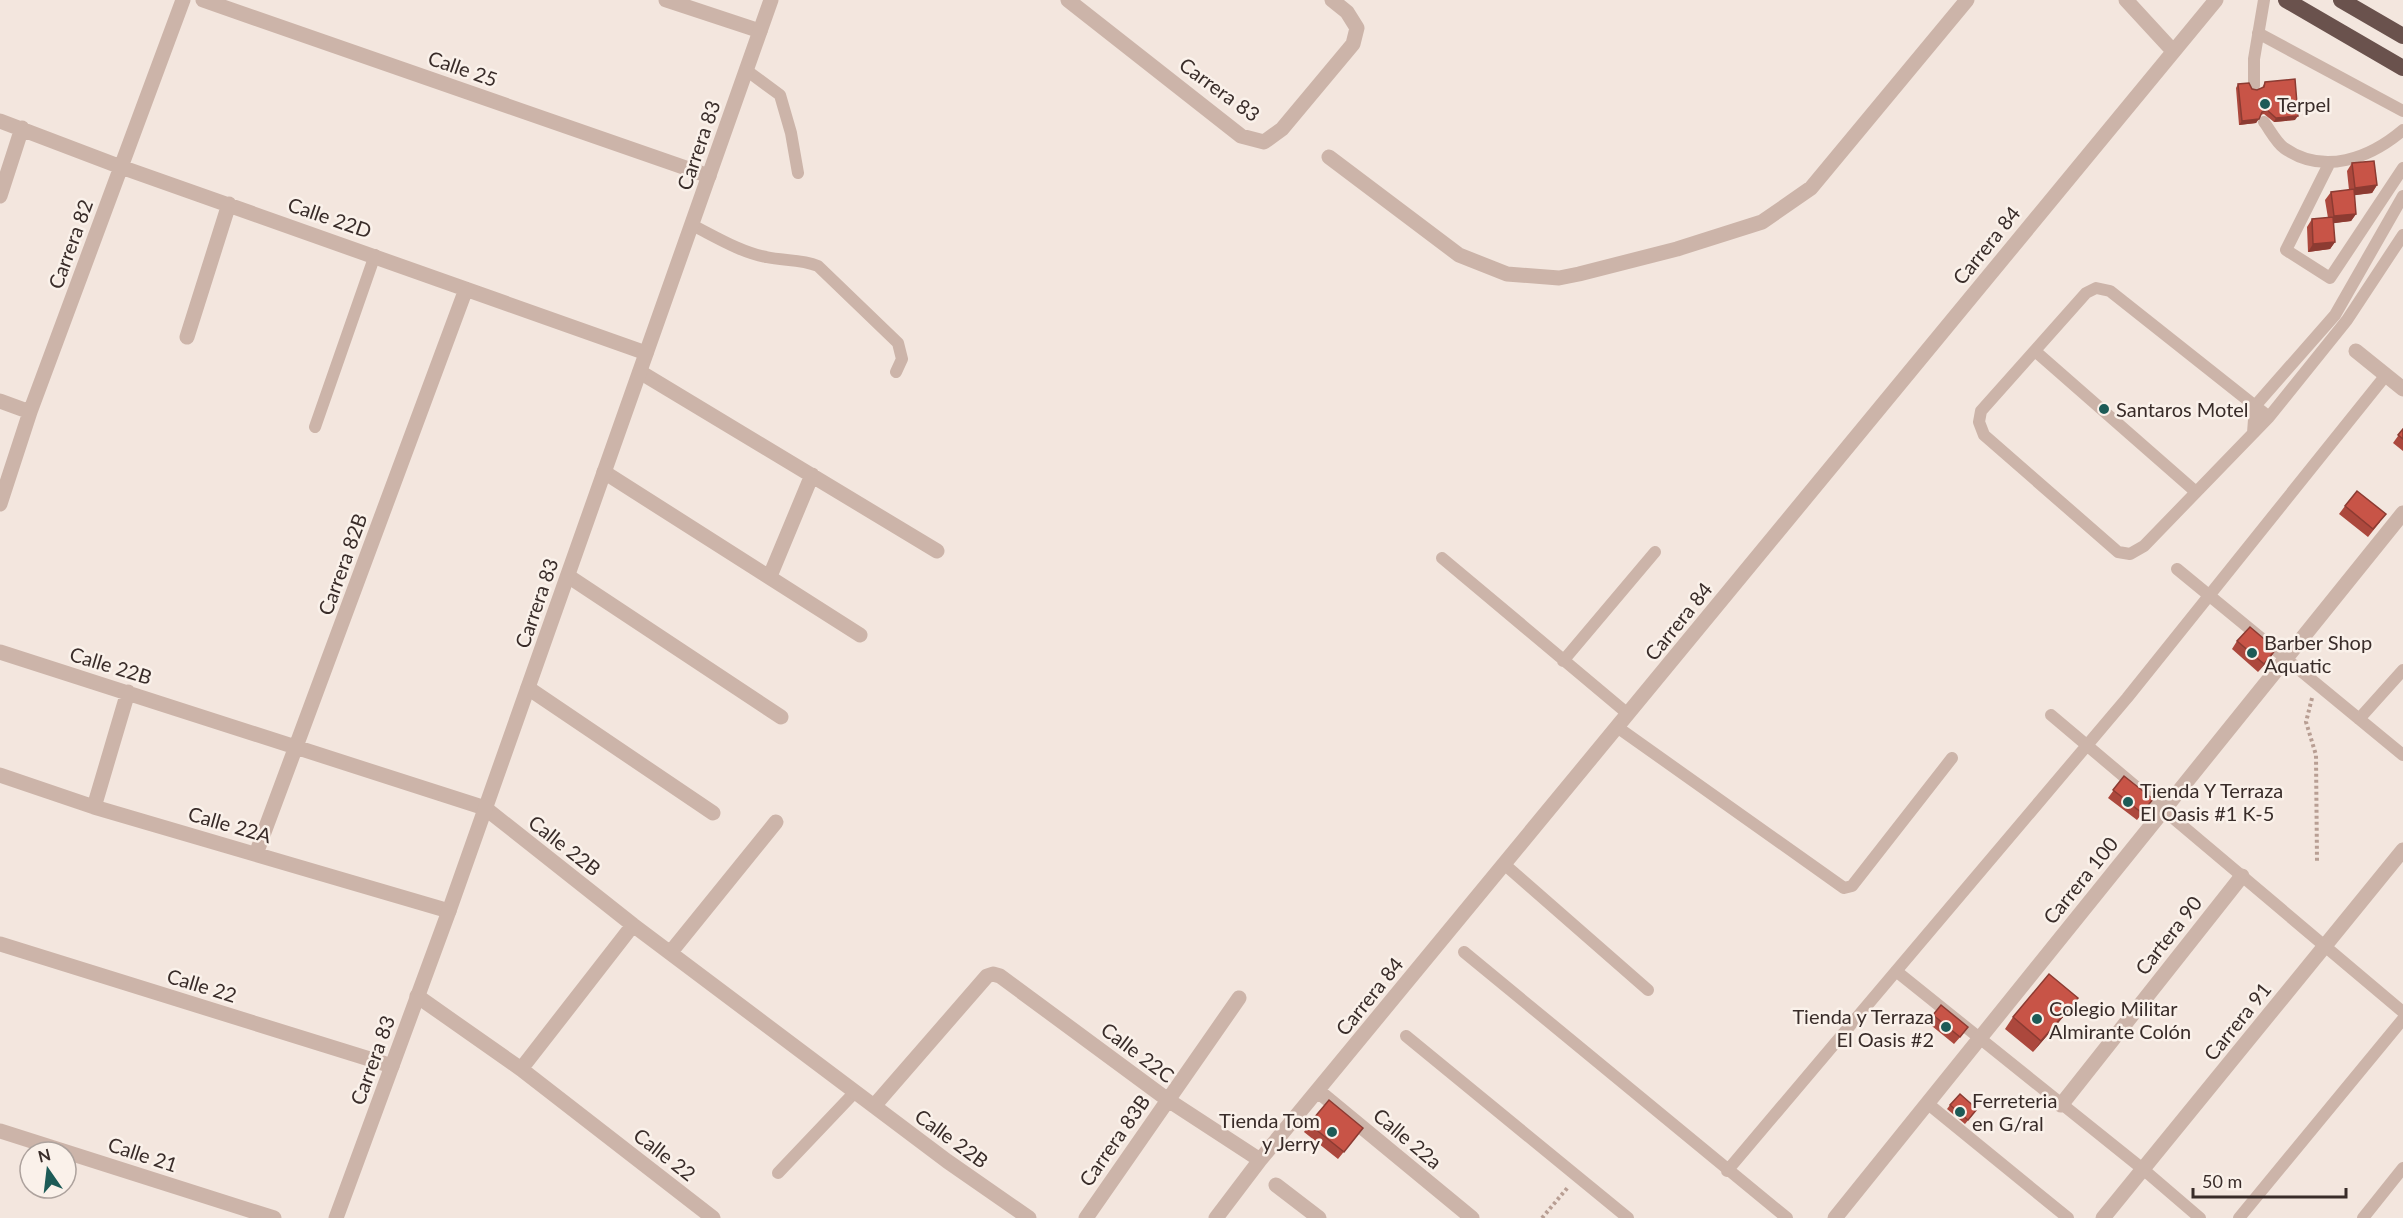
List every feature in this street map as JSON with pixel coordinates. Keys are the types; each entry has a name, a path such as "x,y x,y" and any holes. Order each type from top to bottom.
{"highway":[{"path":"2286,0 2403,68"},
{"path":"2341,0 2403,36"}],"street":[{"name":"Carrera 82","path":"0,504 30,412 183,0"},
{"name":"Calle 25","path":"203,0 709,176"},
{"path":"666,0 760,31"},
{"name":"Carrera 83","path":"336,1218 449,911 771,0"},
{"name":"Carrera 83","path":"1068,0 1241,136 1264,142 1282,129 1353,44 1357,28 1347,12 1332,0"},
{"path":"1329,157 1459,255 1507,274 1559,278 1579,274 1677,249 1762,222 1811,188 1967,0"},
{"path":"2126,0 2173,51"},
{"name":"Carrera 84","path":"1216,1218 1260,1160 2216,0"},
{"name":"Calle 22D","path":"0,121 121,167 375,255 646,353"},
{"path":"0,196 22,128"},
{"path":"187,337 229,204"},
{"name":"Carrera 82B","path":"256,854 466,289"},
{"path":"2356,351 2403,389"},
{"path":"639,372 937,551"},
{"path":"0,401 30,412"},
{"path":"604,471 860,635"},
{"path":"770,576 812,475"},
{"name":"Carrera 100","path":"1836,1218 2403,513"},
{"path":"568,576 781,717"},
{"name":"Calle 22B","path":"0,652 485,808 670,953 855,1092 1029,1218"},
{"path":"528,688 712,813"},
{"path":"94,807 128,692"},
{"name":"Calle 22A","path":"0,776 94,807 449,911"},
{"path":"670,953 776,822"},
{"name":"Carrera 91","path":"2103,1218 2145,1170 2324,945 2403,850"},
{"name":"Cartera 90","path":"2061,1105 2242,876"},
{"path":"521,1069 633,925"},
{"name":"Calle 22","path":"0,944 392,1066"},
{"name":"Calle 22C","path":"874,1106 987,976 993,974 1000,976 1168,1100 1260,1160"},
{"name":"Calle 22","path":"417,996 521,1069 713,1218"},
{"name":"Carrera 83B","path":"1086,1218 1239,998"},
{"name":"Calle 22a","path":"1318,1091 1472,1218"},
{"name":"Calle 21","path":"0,1131 274,1218"},
{"path":"1276,1185 1319,1218"}],"lane":[{"path":"2254,86 2258,33 2264,0"},
{"path":"2258,33 2403,111"},
{"path":"746,70 780,95 791,132 798,173"},
{"path":"2264,122 2283,147 2304,158 2330,162 2358,159 2384,146 2403,130"},
{"path":"2330,162 2286,250 2330,278 2403,168"},
{"path":"2253,433 2255,406 2335,315 2403,196"},
{"path":"692,225 743,251 768,258 803,260 818,266 898,343 902,359 896,372"},
{"path":"2269,417 2110,291 2096,288 2086,293 1981,411 1978,422 1984,435 2118,552 2130,554 2144,546 2269,417 2347,320 2403,235"},
{"path":"315,427 375,255"},
{"path":"2036,351 2196,492"},
{"path":"1727,1171 2086,745 2386,375"},
{"path":"1563,661 1655,552"},
{"path":"1442,558 1628,714"},
{"path":"2177,569 2403,755"},
{"path":"2359,719 2403,670"},
{"path":"2051,715 2403,1012"},
{"path":"1617,727 1844,888 1852,886 1952,758"},
{"path":"1504,864 1648,990"},
{"path":"1464,952 1727,1171 1787,1218"},
{"path":"1896,971 2145,1170 2200,1218"},
{"path":"2239,1218 2403,1019"},
{"path":"1406,1036 1628,1218"},
{"path":"778,1173 855,1092"},
{"path":"1927,1103 2068,1218"},
{"path":"2362,1218 2403,1168"}],"path":[{"path":"2315,683 2306,722 2316,755 2317,862"},
{"path":"1542,1218 1577,1176"}],"building":[{"name":"Terpel","path":"2295,79 2298,116 2276,118 2267,110 2262,112 2259,119 2242,121 2238,84 2249,83 2252,89 2257,90 2264,87 2265,82"},
{"path":"2374,161 2377,185 2355,188 2352,163"},
{"path":"2354,189 2356,214 2334,216 2331,192"},
{"path":"2333,217 2335,242 2313,244 2312,219"},
{"path":"2403,429 2403,439 2398,435"},
{"path":"2357,491 2386,514 2373,529 2345,506"},
{"path":"2250,627 2276,649 2264,664 2237,641"},
{"path":"2124,776 2153,799 2142,813 2113,790"},
{"name":"Colegio Militar Almirante Colón","path":"2049,974 2078,998 2041,1041 2013,1017"},
{"path":"1941,1005 1968,1027 1960,1037 1933,1015"},
{"path":"1960,1094 1977,1109 1968,1120 1950,1105"},
{"name":"Tienda Tom y Jerry","path":"1329,1100 1363,1128 1344,1152 1309,1124"}],"place":[{"name":"Terpel","path":"2265,104"},
{"name":"Santaros Motel","path":"2104,409"},
{"name":"Barber Shop Aquatic","path":"2252,653"},
{"name":"Tienda Y Terraza El Oasis #1 K-5","path":"2128,802"},
{"name":"Colegio Militar Almirante Colón","path":"2037,1019"},
{"name":"Tienda y Terraza El Oasis #2","path":"1946,1027"},
{"name":"Ferreteria en G/ral","path":"1960,1112"},
{"name":"Tienda Tom y Jerry","path":"1332,1132"}]}
